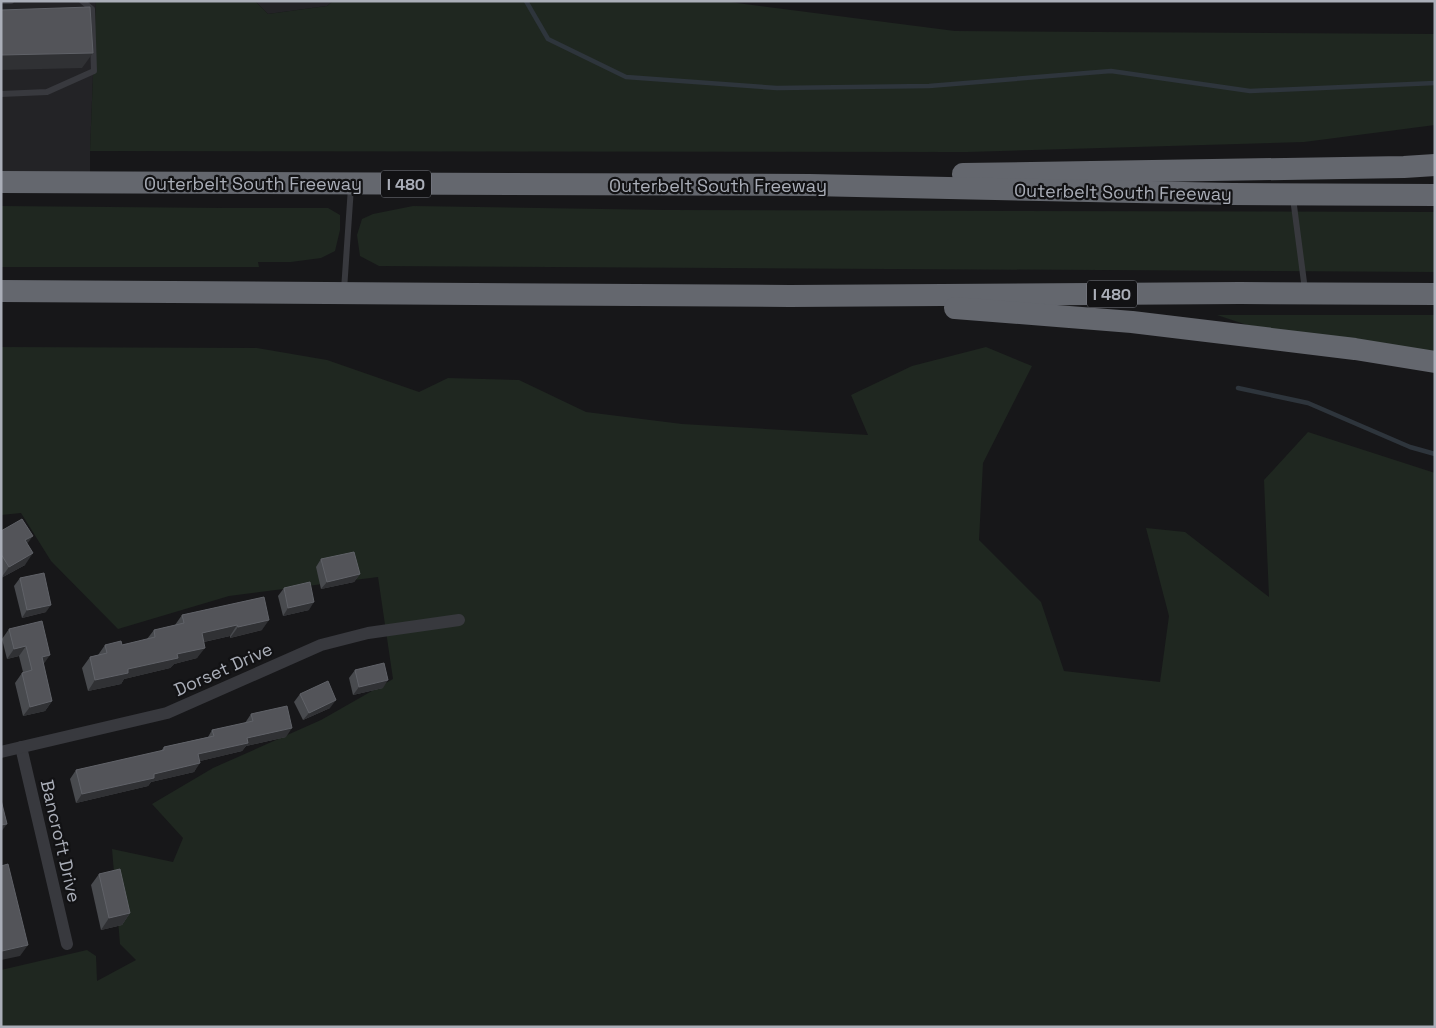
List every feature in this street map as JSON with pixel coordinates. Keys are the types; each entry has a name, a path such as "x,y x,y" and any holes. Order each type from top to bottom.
{"highway":[{"path":"810,185 960,174 1404,167 1435,164"},
{"name":"Outerbelt South Freeway","path":"1,182 810,185 1435,195"},
{"name":"I 480","path":"1,291 790,296 1435,294"},
{"path":"790,296 1132,322 1355,349 1435,362"},
{"path":"1281,340 1435,372"}],"street":[{"name":"Dorset Drive","path":"1,752 167,713 321,645 368,632 459,620"},
{"name":"Bancroft Drive","path":"22,747 67,944"}],"lane":[{"path":"1,2 11,1"},
{"path":"1,94 47,92 94,71 92,9 82,1"},
{"path":"344,293 352,183"},
{"path":"1293,194 1305,294"}],"shaded area":[{"path":"1,1 96,1 90,182 1,182"},
{"path":"96,1 255,1 268,14 327,6 333,1 722,1 955,31 1435,34 1435,125 1304,142 967,152 90,151"},
{"path":"255,1 333,1 327,6 268,14"},
{"path":"1,206 328,208 340,215 340,230 335,251 321,258 291,262 258,262 259,267 1,267"},
{"path":"413,206 666,210 1435,212 1435,272 379,266 360,256 357,235 362,219 373,214"},
{"path":"1217,315 1435,315 1435,352 1247,325"},
{"path":"1,347 257,348 327,360 419,392 448,378 519,380 586,412 682,424 868,435 851,395 912,366 986,347 1032,366 983,463 979,540 1041,602 1064,671 1160,682 1169,616 1146,528 1185,532 1269,597 1264,480 1308,432 1435,473 1435,1027 1,1027 1,970 87,950 96,956 97,981 136,960 120,944 112,849 173,862 183,838 152,804 213,768 321,720 393,679 378,577 229,596 118,629 51,561 21,513 1,515"}],"building":[{"path":"90,7 93,53 1,55 1,10"},
{"path":"22,519 33,536 25,540 33,553 9,567 1,554 1,531"},
{"path":"354,552 360,574 327,582 321,559"},
{"path":"44,573 51,605 27,610 20,578"},
{"path":"310,582 314,602 288,608 284,588"},
{"path":"264,597 269,620 202,633 205,648 177,654 178,658 128,669 128,673 95,680 90,657 107,653 105,645 121,641 122,645 155,637 154,630 184,623 182,615"},
{"path":"42,621 50,655 42,657 52,701 30,707 22,673 32,670 26,646 14,649 9,629"},
{"path":"384,663 388,680 359,687 355,670"},
{"path":"328,681 336,700 309,713 300,694"},
{"path":"287,706 292,728 247,738 248,743 198,754 200,763 154,774 154,778 82,794 76,770 164,750 164,747 214,736 212,730 253,721 251,714"},
{"path":"1,800 7,824 1,825"},
{"path":"8,864 28,945 2,951 1,866"},
{"path":"120,869 130,913 109,918 99,874"}],"waterway":[{"path":"526,1 548,39 626,77 777,88 929,86 1111,71 1250,91 1435,83"},
{"path":"1238,388 1308,403 1410,447 1435,454"}]}
